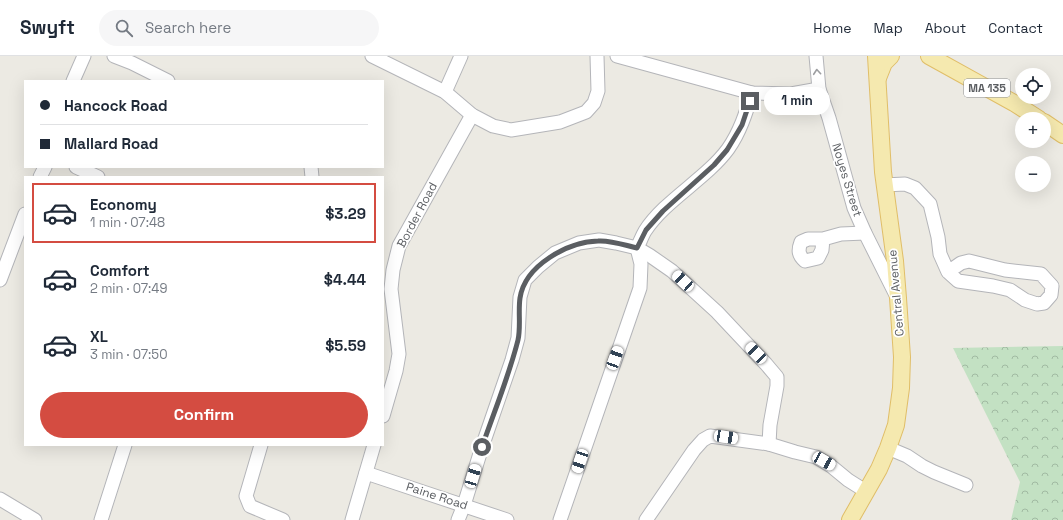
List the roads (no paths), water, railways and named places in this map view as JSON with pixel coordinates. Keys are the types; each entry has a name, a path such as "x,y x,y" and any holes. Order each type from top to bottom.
{"main road":[{"name":"Central Avenue","path":"850,520 867,492 888,448 896,425 901,388 902,357 898,298 895,261 884,185 876,56"},
{"path":"877,79 884,63 891,56"},
{"name":"MA 135","path":"928,56 1028,112"},
{"path":"1051,127 1063,135"}],"street":[{"path":"73,80 84,56"},
{"path":"114,56 166,80"},
{"path":"372,56 445,92 472,115 494,126 511,130 560,122 586,112 594,103 598,91 597,56"},
{"path":"445,92 461,56"},
{"path":"617,56 752,93 791,94 819,89"},
{"name":"Noyes Street","path":"816,56 819,89 829,118 854,208 898,298"},
{"path":"560,520 640,288 641,264 637,248 646,230 663,211 714,165 727,150 742,125 752,93"},
{"name":"Border Road","path":"384,413 396,371 399,354 391,290 393,270 399,246 472,115"},
{"path":"78,168 96,176"},
{"path":"884,185 906,184 915,188 930,204 938,237 940,254 948,272 958,281 1010,290 1025,300 1037,304 1044,303 1051,295 1052,286 1041,274 1005,270 969,261 961,263 948,272"},
{"path":"0,280 24,217"},
{"path":"823,239 841,234 865,233"},
{"path":"458,520 512,360 518,338 520,297 526,280 538,267 555,253 579,243 599,240 637,248 672,271 722,318 766,364 777,377 777,386 770,425 769,444"},
{"path":"646,520 694,450 703,440 710,436 769,444 816,457 867,492"},
{"path":"101,520 125,446"},
{"path":"261,446 246,496 250,506 283,520"},
{"path":"352,520 374,446"},
{"path":"888,448 907,456 934,472 966,485"},
{"name":"Paine Road","path":"366,473 507,520"},
{"path":"0,498 35,520"}]}
